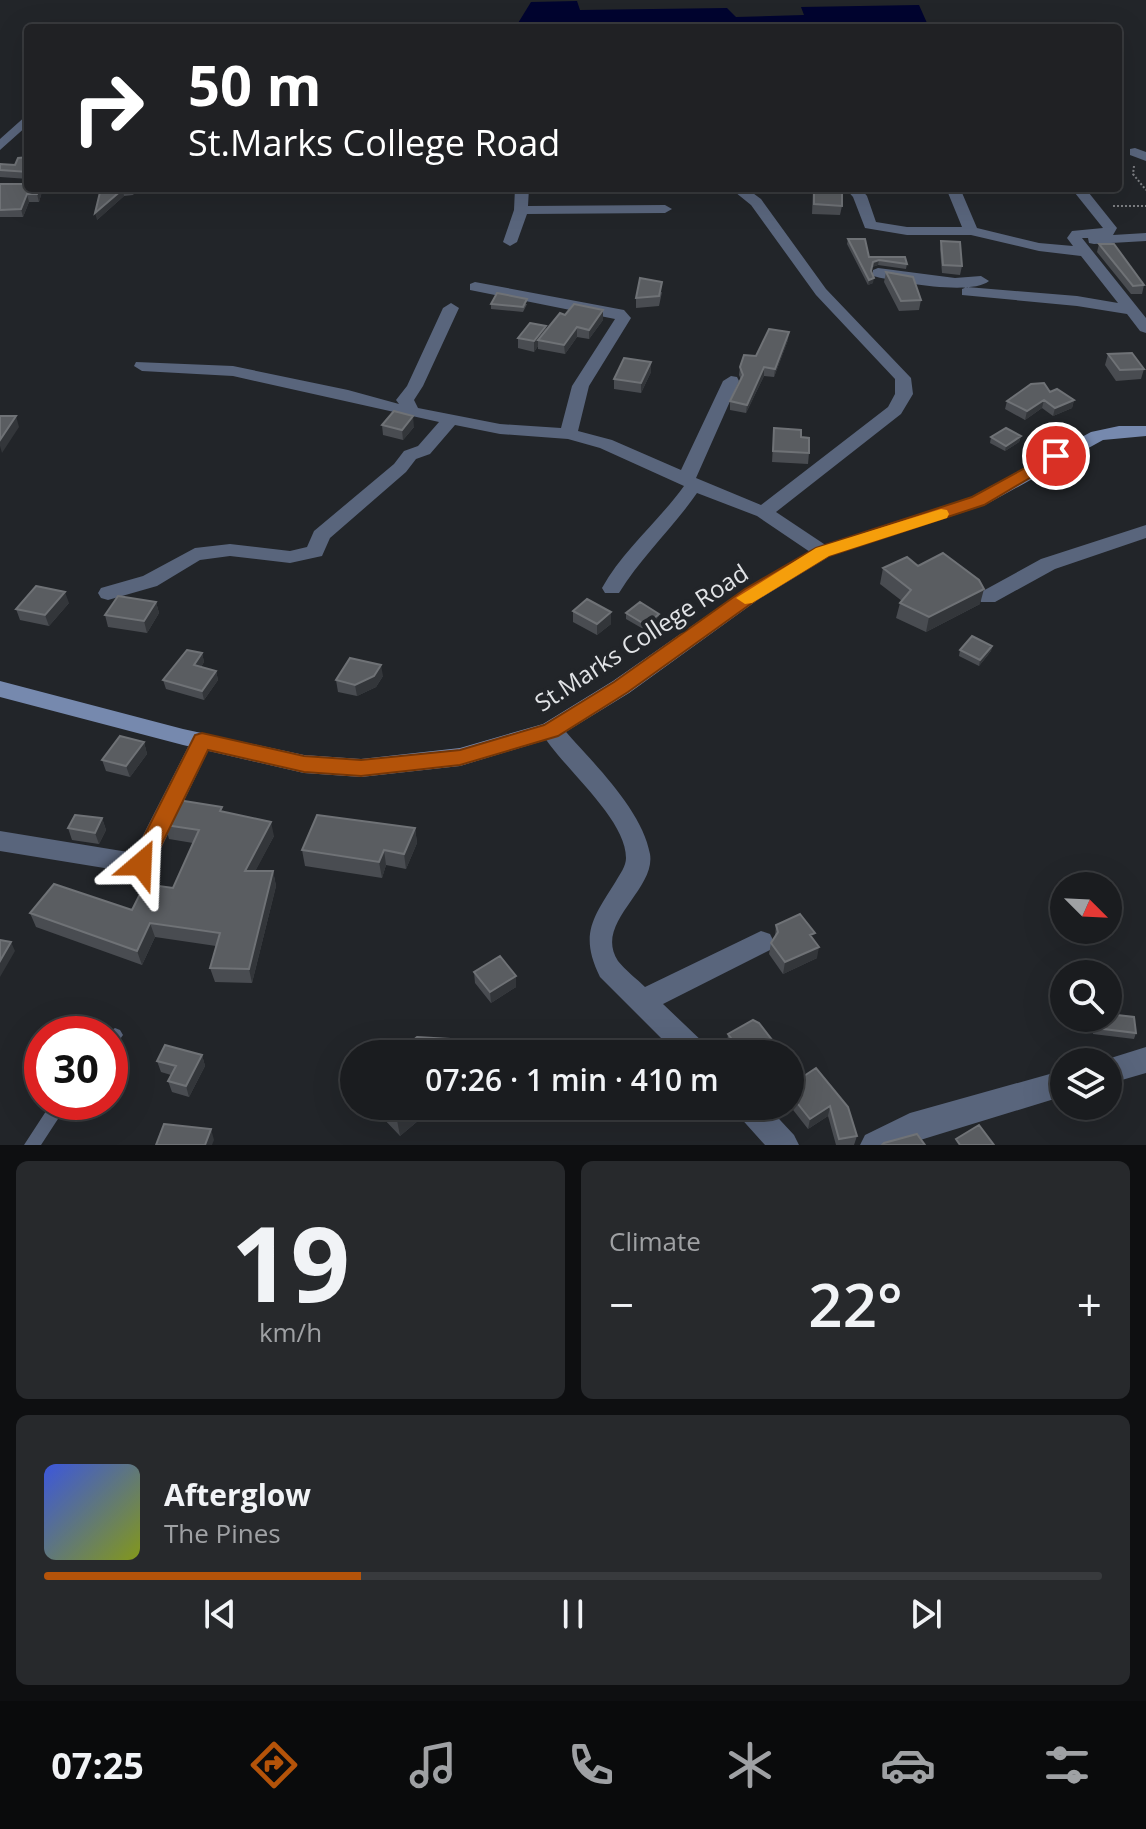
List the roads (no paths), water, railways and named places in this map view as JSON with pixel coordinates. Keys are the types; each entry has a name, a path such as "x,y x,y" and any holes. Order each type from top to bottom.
{"main road":[{"name":"St.Marks College Road","path":"0,689 304,764 361,768 460,757 551,730 621,687 752,594 823,552 978,501 1097,436 1119,431 1146,431"}],"street":[{"path":"0,146 24,122"},
{"path":"510,242 521,210 522,192"},
{"path":"742,192 756,202 821,292 903,378 904,394 895,410 764,512"},
{"path":"856,192 870,225 907,231 971,231 1039,247 1080,246 1146,237"},
{"path":"955,192 971,231"},
{"path":"1081,192 1109,231 1077,234 1074,238 1146,328"},
{"path":"521,210 665,209"},
{"path":"878,273 955,283 990,280 999,284 1000,294"},
{"path":"475,287 606,310 623,318 576,390 569,434"},
{"path":"967,292 1131,310"},
{"path":"412,412 405,400 415,386 451,308"},
{"path":"142,366 233,371 500,429 569,434 631,454 690,483 764,512 823,552"},
{"path":"612,588 623,568 666,524 690,483 731,381"},
{"path":"108,593 150,581 195,554 230,550 290,557 315,552 321,535 400,468 410,455 424,450 451,419"},
{"path":"988,597 1048,564 1146,531"},
{"path":"551,730 619,811 638,857 634,873 599,936 600,953 609,969 682,1040"},
{"path":"0,841 141,864 202,741"},
{"path":"642,1001 761,942"},
{"path":"1122,1067 1146,1060"},
{"path":"875,1145 910,1127 1050,1087"},
{"path":"761,1120 784,1145"}],"lane":[{"path":"32,1145 49,1120"}],"water":[{"path":"577,1 580,10 727,8 736,17 804,15 801,7 919,5 927,23 517,24 531,2"}]}
